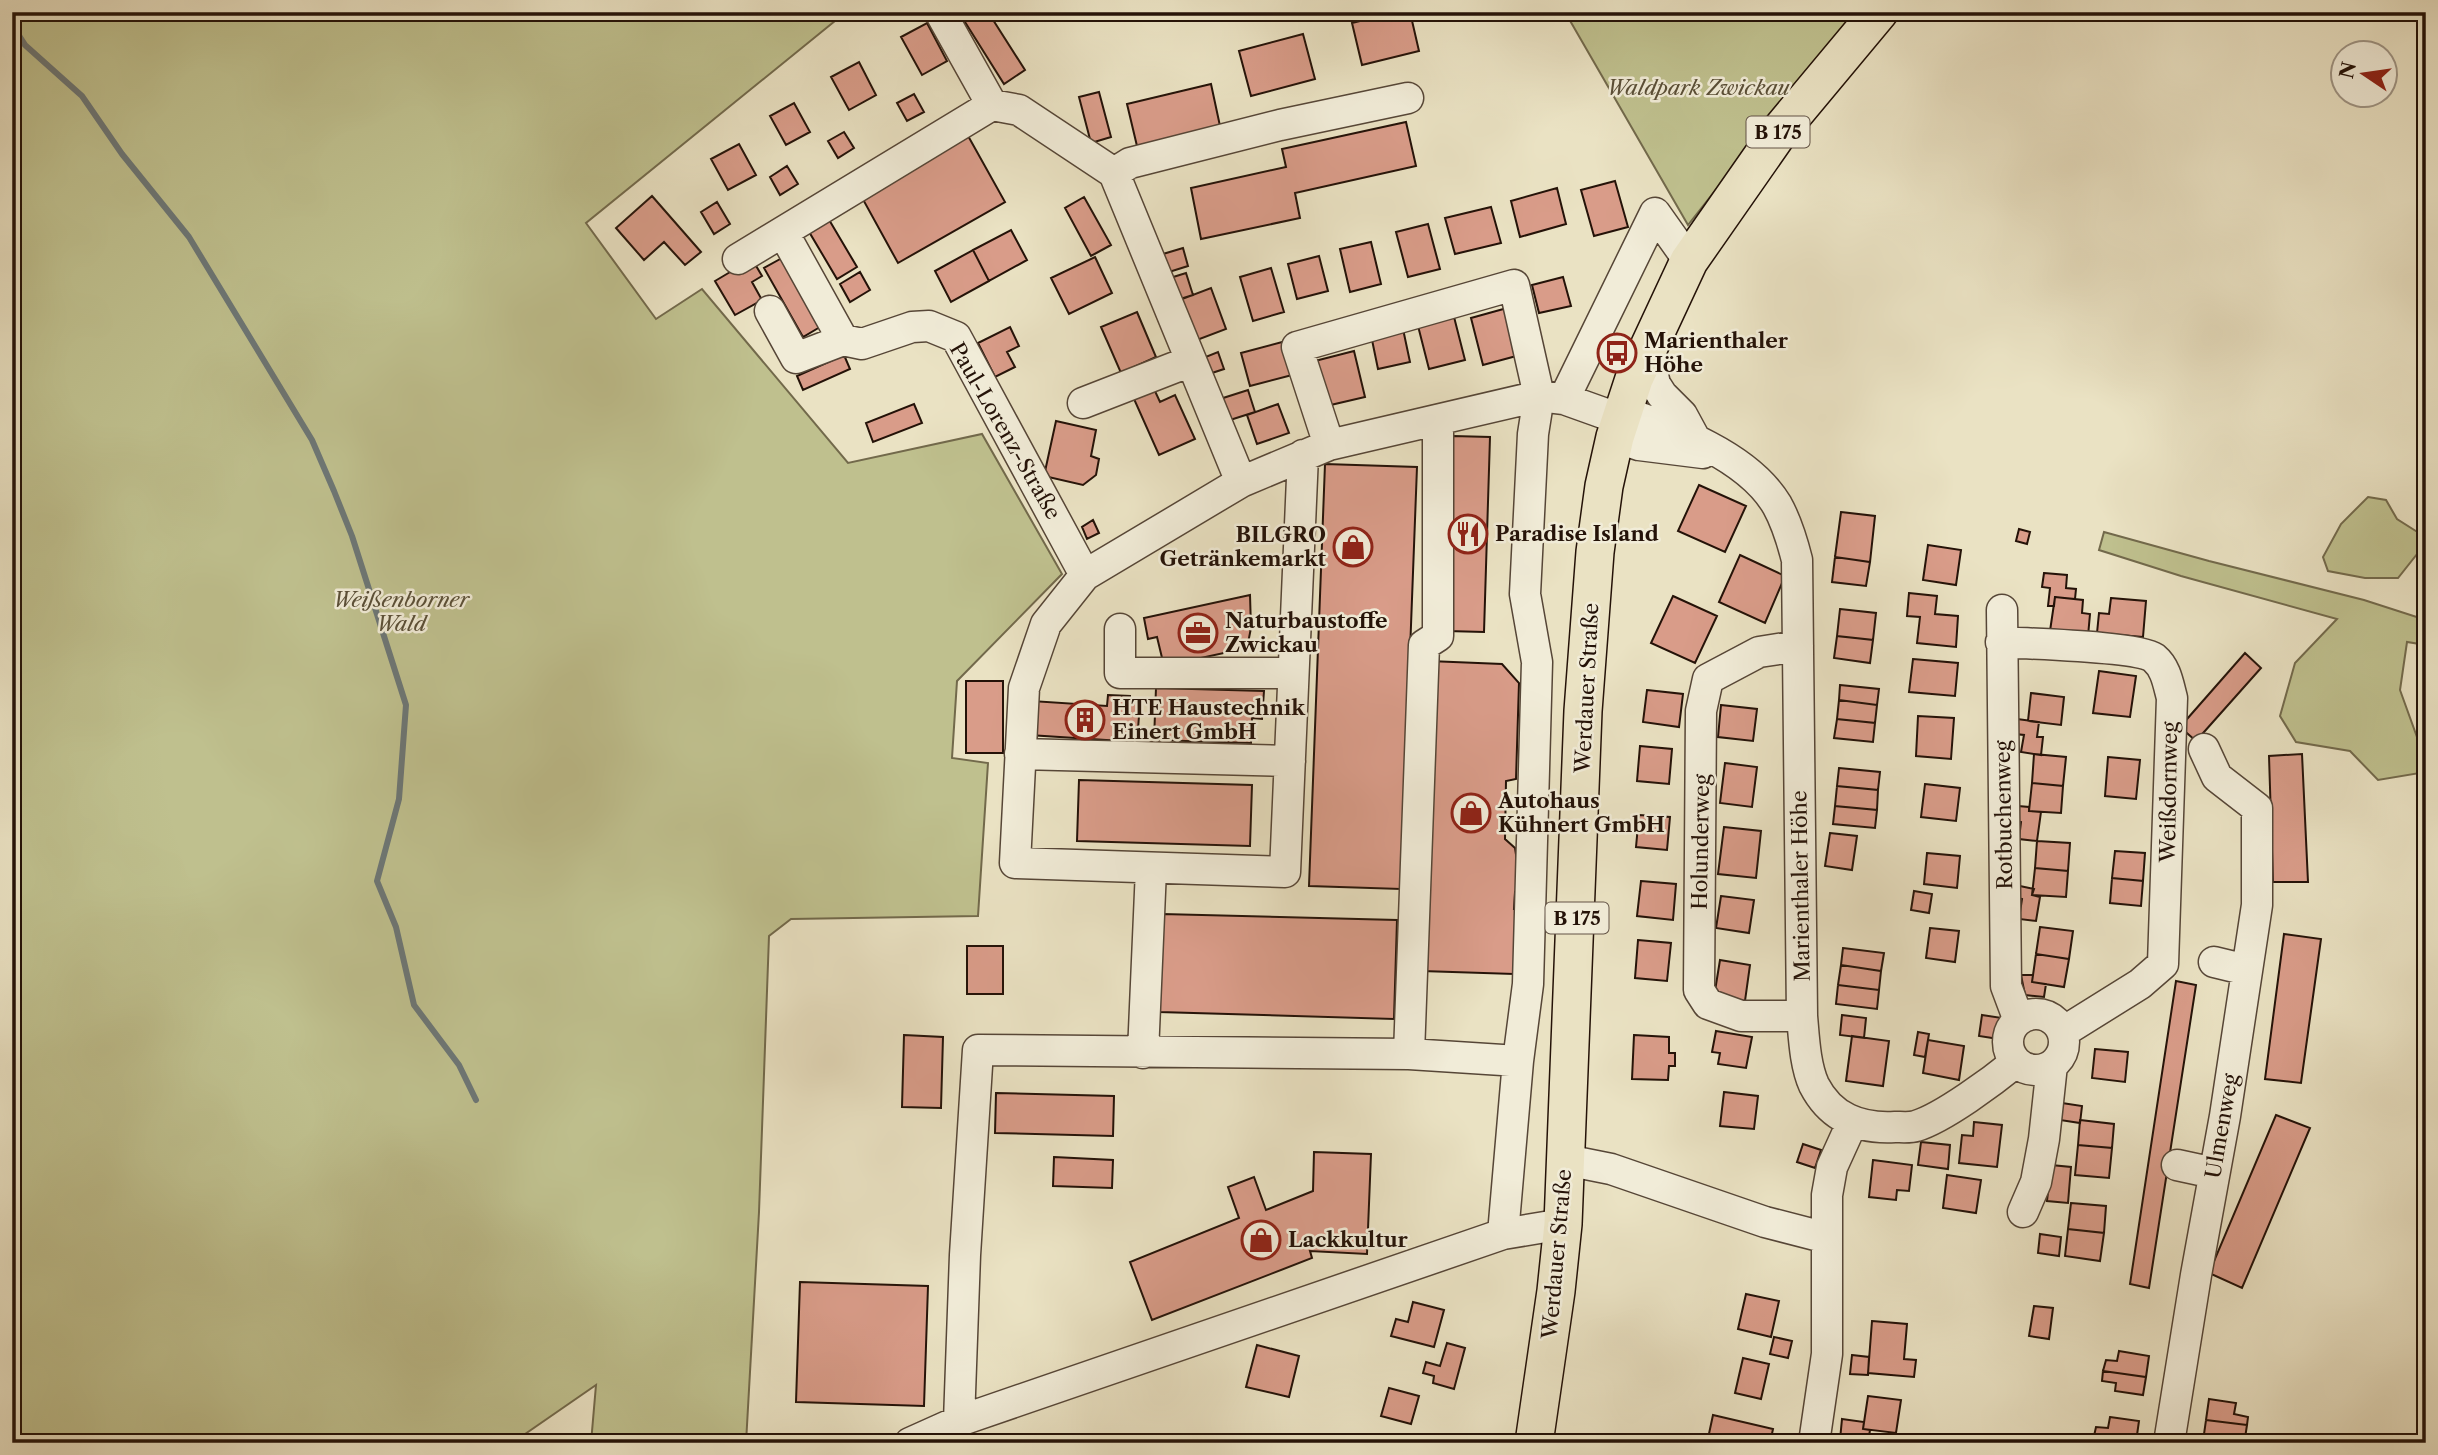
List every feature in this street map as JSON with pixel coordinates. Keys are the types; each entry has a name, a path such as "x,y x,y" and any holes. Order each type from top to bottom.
{"main road":[{"name":"Werdauer Straße","path":"1528,1434 1556,1291 1563,1224 1584,698 1595,552 1604,486 1620,422 1647,349 1689,261 1779,132 1879,12"}],"street":[{"path":"940,12 992,106"},
{"path":"1114,173 1130,163 1280,125 1408,98"},
{"path":"738,259 992,106 1018,110 1114,173 1241,482"},
{"path":"1503,1234 1518,1061 1528,984 1537,662 1525,594 1533,434 1551,397 1655,213 1689,261"},
{"path":"783,232 843,341"},
{"path":"1551,397 1514,285 1297,347 1316,450 1293,673 1285,872 1015,863 1024,688 1046,624 1085,575 1241,482 1316,450 1438,419 1551,397 1620,422"},
{"name":"Paul-Lorenz-Straße","path":"770,311 796,358 843,341 862,344 912,327 929,326 957,337 1085,575"},
{"name":"Marienthaler Höhe","path":"1647,349 1655,384 1706,446"},
{"path":"1083,403 1191,361"},
{"path":"1409,1054 1424,645 1438,636 1438,419"},
{"name":"Marienthaler Höhe","path":"1620,422 1676,430 1740,466 1775,502 1788,527 1797,560 1802,1016 1805,1049 1814,1084 1829,1107 1852,1123"},
{"name":"Rotbuchenweg","path":"2001,610 2006,986 2018,1018"},
{"path":"1120,629 1120,673 1293,673"},
{"name":"Weißdornweg","path":"2001,642 2123,650 2153,657 2165,672 2172,698 2164,964 2140,984 2063,1032"},
{"name":"Holunderweg","path":"1798,646 1759,652 1708,679 1701,710 1699,990 1708,1004 1741,1016 1802,1016"},
{"name":"Ulmenweg","path":"2169,1443 2257,905 2257,808 2217,777 2204,749"},
{"path":"1020,754 1290,761"},
{"path":"1143,1053 1151,869"},
{"path":"2214,962 2247,970"},
{"path":"2036,1014 2056,1022 2063,1032 2061,1055 2052,1065 2040,1069 2027,1068 2016,1062 2009,1053 2007,1040 2018,1018 2036,1014"},
{"path":"959,1421 965,1255 978,1050 1409,1054 1518,1061"},
{"path":"1814,1443 1827,1354 1827,1195 1832,1167 1852,1123 1874,1128 1916,1126 1941,1113 2016,1062"},
{"path":"2023,1212 2036,1182 2044,1139 2052,1065"},
{"path":"1566,1160 1611,1169 1765,1222 1827,1238"},
{"path":"2177,1165 2214,1173"},
{"path":"910,1443 959,1421 1503,1234 1563,1224"}],"green space":[{"name":"Weißenborner Wald","path":"12,12 846,12 586,223 656,319 702,289 848,463 982,434 1062,574 957,681 952,758 988,763 978,916 791,919 769,936 759,1212 746,1443 591,1443 596,1385 512,1443 12,1443"},
{"path":"1204,12 1254,12 1213,21"},
{"name":"Waldpark Zwickau","path":"1565,12 1856,12 1688,225"},
{"path":"2368,497 2386,500 2397,519 2419,533 2421,549 2398,578 2365,578 2328,571 2323,557 2341,524"},
{"path":"2104,532 2364,600 2426,620 2426,645 2407,642 2400,690 2426,762 2426,772 2378,780 2350,751 2296,742 2280,716 2295,663 2337,619 2181,576 2099,550"}],"building":[{"path":"979,12 988,12 1025,70 1004,84 965,22"},
{"path":"1396,12 1410,12 1419,51 1362,65 1352,23"},
{"path":"927,23 947,61 922,75 901,37"},
{"path":"1303,34 1315,79 1251,96 1239,51"},
{"path":"859,62 876,95 849,110 831,77"},
{"path":"1211,84 1220,126 1137,146 1127,104"},
{"path":"1099,92 1111,137 1091,143 1079,97"},
{"path":"914,94 924,112 907,121 897,103"},
{"path":"794,103 810,132 786,145 770,116"},
{"path":"1406,122 1416,166 1295,193 1300,218 1201,239 1191,188 1286,167 1282,149"},
{"path":"844,132 854,148 838,158 828,141"},
{"path":"967,134 1005,202 898,263 860,194"},
{"path":"739,144 756,175 728,190 711,159"},
{"path":"787,166 798,184 780,195 770,177"},
{"path":"1615,181 1628,227 1594,236 1581,190"},
{"path":"1557,188 1566,224 1520,237 1511,201"},
{"path":"652,196 701,252 685,265 664,242 644,260 616,228"},
{"path":"1084,197 1111,245 1091,256 1065,208"},
{"path":"717,202 730,224 714,234 701,212"},
{"path":"1491,207 1501,243 1455,254 1445,218"},
{"path":"828,218 857,267 837,279 808,230"},
{"path":"1428,224 1440,269 1408,277 1396,232"},
{"path":"1011,230 1027,260 989,281 973,250"},
{"path":"1371,242 1381,284 1350,292 1340,249"},
{"path":"1183,248 1188,266 1169,272 1163,254"},
{"path":"973,250 989,281 951,302 935,271"},
{"path":"1319,256 1328,291 1297,299 1288,264"},
{"path":"1095,257 1112,293 1069,314 1051,278"},
{"path":"782,258 820,327 803,337 764,268"},
{"path":"752,259 762,276 752,282 762,300 735,315 715,281"},
{"path":"1271,268 1284,312 1253,321 1240,277"},
{"path":"860,272 870,290 850,302 840,284"},
{"path":"1186,273 1193,295 1177,300 1170,278"},
{"path":"1563,277 1571,306 1539,313 1532,285"},
{"path":"1211,288 1226,329 1197,340 1182,299"},
{"path":"1507,308 1520,355 1483,365 1471,318"},
{"path":"1137,312 1156,357 1121,373 1101,327"},
{"path":"1453,313 1465,360 1429,369 1417,322"},
{"path":"1010,327 1019,346 1007,352 1015,367 995,377 978,343"},
{"path":"1403,329 1410,362 1378,369 1371,335"},
{"path":"1286,341 1296,374 1250,386 1241,353"},
{"path":"1354,351 1365,397 1322,407 1311,362"},
{"path":"1218,352 1224,369 1209,374 1203,358"},
{"path":"844,355 850,369 803,390 797,376"},
{"path":"1154,389 1160,402 1175,395 1195,439 1159,455 1134,399"},
{"path":"1248,390 1255,412 1227,421 1220,399"},
{"path":"914,404 922,423 873,442 866,423"},
{"path":"1278,404 1289,433 1257,444 1247,415"},
{"path":"1056,421 1096,430 1091,456 1099,459 1096,475 1083,485 1044,476"},
{"name":"Paradise Island","path":"1453,436 1490,437 1484,632 1447,631"},
{"path":"1325,464 1417,467 1401,889 1309,886"},
{"path":"1699,485 1746,506 1725,552 1678,531"},
{"path":"1841,512 1875,516 1870,562 1835,557"},
{"path":"1093,520 1099,533 1087,539 1082,527"},
{"path":"2019,529 2030,532 2027,544 2016,541"},
{"path":"1928,545 1961,550 1956,585 1923,580"},
{"path":"1740,555 1785,576 1765,623 1719,602"},
{"path":"1835,557 1870,562 1866,586 1832,582"},
{"path":"2044,573 2067,575 2066,588 2076,589 2075,599 2055,597 2054,606 2048,606 2050,588 2042,587"},
{"path":"1909,593 1937,596 1935,614 1958,616 1956,647 1917,643 1920,617 1907,616"},
{"name":"Naturbaustoffe Zwickau","path":"1250,595 1251,628 1247,648 1164,666 1157,637 1148,639 1144,618"},
{"path":"1673,596 1717,616 1695,663 1651,643"},
{"path":"2055,597 2083,600 2082,613 2090,614 2088,636 2050,631"},
{"path":"2111,598 2146,601 2143,637 2097,633 2099,613 2109,614"},
{"path":"1840,609 1876,613 1873,640 1837,636"},
{"path":"1837,636 1873,640 1870,663 1834,658"},
{"path":"2245,653 2261,668 2196,741 2180,727"},
{"path":"1913,659 1958,663 1955,696 1909,692"},
{"path":"1429,661 1502,664 1519,683 1516,779 1506,781 1505,839 1515,848 1517,861 1514,974 1422,971"},
{"path":"2099,671 2136,676 2130,717 2093,713"},
{"path":"966,681 1003,681 1003,753 966,753"},
{"path":"1840,685 1879,689 1877,705 1839,700"},
{"path":"1156,688 1264,691 1262,719 1252,718 1251,743 1154,740"},
{"path":"1647,690 1683,694 1679,727 1643,722"},
{"path":"2031,693 2064,697 2061,725 2028,721"},
{"name":"HTE Haustechnik Einert GmbH","path":"1108,695 1130,696 1130,702 1140,703 1137,742 1029,735 1032,701 1107,706"},
{"path":"1839,700 1877,705 1875,723 1837,719"},
{"path":"1721,705 1757,709 1753,741 1718,737"},
{"path":"1918,716 1954,718 1951,759 1916,756"},
{"path":"1837,719 1875,723 1873,742 1834,738"},
{"path":"2017,719 2039,722 2037,737 2043,737 2041,755 2021,752 2024,735 2015,734"},
{"path":"1640,746 1672,749 1669,784 1637,781"},
{"path":"2034,754 2066,757 2063,786 2032,783"},
{"path":"2302,754 2308,882 2273,882 2269,756"},
{"path":"2108,757 2140,760 2136,799 2105,796"},
{"path":"1725,763 1757,767 1752,807 1720,803"},
{"path":"1839,768 1880,772 1878,790 1837,786"},
{"path":"1079,780 1252,785 1250,846 1077,841"},
{"path":"2032,783 2063,786 2061,813 2029,811"},
{"path":"1925,784 1960,788 1956,821 1921,817"},
{"path":"1837,786 1878,790 1877,810 1835,806"},
{"path":"1835,806 1877,810 1875,828 1833,824"},
{"path":"2018,806 2041,812 2037,841 2019,839 2021,822 2016,821"},
{"path":"1639,815 1670,817 1667,850 1636,847"},
{"path":"1724,827 1761,831 1756,878 1718,874"},
{"path":"1830,833 1857,836 1852,870 1825,866"},
{"path":"2037,841 2070,843 2068,871 2035,868"},
{"path":"2115,851 2145,853 2143,881 2112,878"},
{"path":"1927,853 1960,856 1957,888 1924,884"},
{"path":"2035,868 2068,871 2066,897 2032,895"},
{"path":"2112,878 2143,881 2141,906 2110,903"},
{"path":"1641,881 1676,884 1673,920 1637,916"},
{"path":"2020,886 2034,889 2032,895 2040,897 2036,921 2019,919 2022,899 2018,898"},
{"path":"1914,891 1932,894 1929,913 1911,910"},
{"path":"1721,896 1754,900 1749,933 1716,928"},
{"path":"1162,914 1397,920 1394,1019 1159,1012"},
{"path":"2040,927 2073,931 2069,959 2036,954"},
{"path":"1930,928 1959,931 1955,962 1926,958"},
{"path":"2284,934 2321,939 2301,1083 2265,1079"},
{"path":"1638,940 1671,943 1667,981 1635,978"},
{"path":"967,946 1003,946 1003,994 967,994"},
{"path":"1843,948 1884,953 1881,971 1841,965"},
{"path":"2036,954 2069,959 2064,987 2032,982"},
{"path":"1720,960 1750,965 1745,1001 1714,997"},
{"path":"1841,965 1881,971 1879,990 1838,985"},
{"path":"2021,975 2033,975 2032,982 2046,984 2044,997 2025,995"},
{"path":"2176,981 2196,985 2149,1288 2130,1284"},
{"path":"1838,985 1879,990 1877,1009 1836,1004"},
{"path":"1842,1015 1866,1018 1864,1038 1840,1035"},
{"path":"1982,1015 2002,1018 1999,1039 1979,1036"},
{"path":"1716,1031 1752,1037 1746,1068 1718,1064 1720,1053 1712,1052"},
{"path":"1918,1032 1929,1034 1925,1057 1914,1055"},
{"path":"904,1035 943,1037 941,1108 902,1107"},
{"path":"1634,1035 1669,1037 1669,1053 1675,1053 1675,1066 1669,1066 1668,1080 1632,1079"},
{"path":"1852,1036 1889,1041 1883,1086 1846,1081"},
{"path":"1928,1040 1964,1046 1959,1080 1923,1073"},
{"path":"2095,1049 2128,1052 2125,1082 2092,1078"},
{"path":"1724,1092 1758,1096 1754,1129 1720,1126"},
{"path":"996,1093 1114,1096 1113,1136 995,1133"},
{"path":"2062,1103 2082,1106 2080,1123 2060,1120"},
{"path":"2276,1115 2310,1128 2242,1288 2209,1273"},
{"path":"2080,1120 2114,1124 2112,1148 2078,1145"},
{"path":"1974,1122 2002,1125 1997,1167 1959,1163 1962,1135 1973,1136"},
{"path":"1921,1142 1950,1145 1948,1169 1918,1165"},
{"path":"1803,1144 1821,1150 1815,1168 1797,1162"},
{"path":"2078,1145 2112,1148 2109,1178 2075,1175"},
{"path":"1314,1152 1371,1154 1367,1254 1310,1251 1312,1258 1152,1320 1130,1262 1239,1218 1228,1187 1254,1177 1266,1210 1313,1191"},
{"path":"1054,1157 1113,1160 1112,1188 1053,1186"},
{"path":"1873,1160 1912,1165 1909,1191 1897,1190 1896,1200 1869,1197"},
{"path":"2051,1165 2071,1167 2068,1203 2047,1201"},
{"path":"1947,1175 1981,1180 1976,1213 1943,1208"},
{"path":"2071,1203 2106,1206 2104,1233 2068,1229"},
{"path":"2068,1229 2104,1233 2100,1261 2065,1256"},
{"path":"2040,1234 2061,1237 2059,1256 2038,1253"},
{"path":"800,1282 928,1286 924,1406 796,1402"},
{"path":"1746,1294 1779,1301 1771,1337 1738,1329"},
{"path":"1413,1302 1444,1310 1434,1347 1391,1336 1396,1319 1408,1322"},
{"path":"2034,1306 2053,1308 2049,1339 2029,1336"},
{"path":"1872,1321 1907,1324 1904,1359 1916,1360 1914,1377 1868,1373"},
{"path":"1774,1337 1792,1341 1788,1358 1770,1354"},
{"path":"1447,1343 1465,1348 1454,1389 1433,1383 1434,1376 1423,1373 1426,1362 1440,1366"},
{"path":"1257,1345 1299,1356 1289,1397 1246,1387"},
{"path":"2119,1351 2149,1356 2146,1377 2103,1371 2106,1360 2117,1361"},
{"path":"1852,1355 1869,1357 1868,1375 1850,1374"},
{"path":"1743,1358 1769,1364 1761,1399 1735,1393"},
{"path":"2103,1371 2146,1377 2143,1395 2115,1391 2116,1383 2102,1381"},
{"path":"1389,1388 1419,1396 1411,1424 1381,1416"},
{"path":"1868,1396 1901,1400 1896,1433 1863,1429"},
{"path":"2209,1399 2236,1403 2234,1414 2248,1417 2247,1425 2206,1420"},
{"path":"1713,1415 1773,1429 1770,1443 1707,1443"},
{"path":"2110,1417 2139,1421 2136,1442 2094,1436 2096,1427 2108,1428"},
{"path":"1842,1419 1864,1422 1863,1429 1870,1430 1868,1443 1840,1440"},
{"path":"2206,1420 2247,1425 2245,1438 2233,1436 2232,1443 2203,1441"},
{"path":"2094,1436 2136,1442 2094,1443"}],"waterway":[{"path":"12,25 25,45 82,96 122,154 189,237 312,440 352,536 406,705 399,799 377,881 396,927 414,1005 459,1065 476,1100"}],"place":[{"name":"Marienthaler Höhe","path":"1617,353"},
{"name":"Paradise Island","path":"1468,534"},
{"name":"BILGRO Getränkemarkt","path":"1353,547"},
{"name":"Naturbaustoffe Zwickau","path":"1198,633"},
{"name":"HTE Haustechnik Einert GmbH","path":"1085,720"},
{"name":"Autohaus Kühnert GmbH","path":"1471,813"},
{"name":"Lackkultur","path":"1261,1240"}]}
